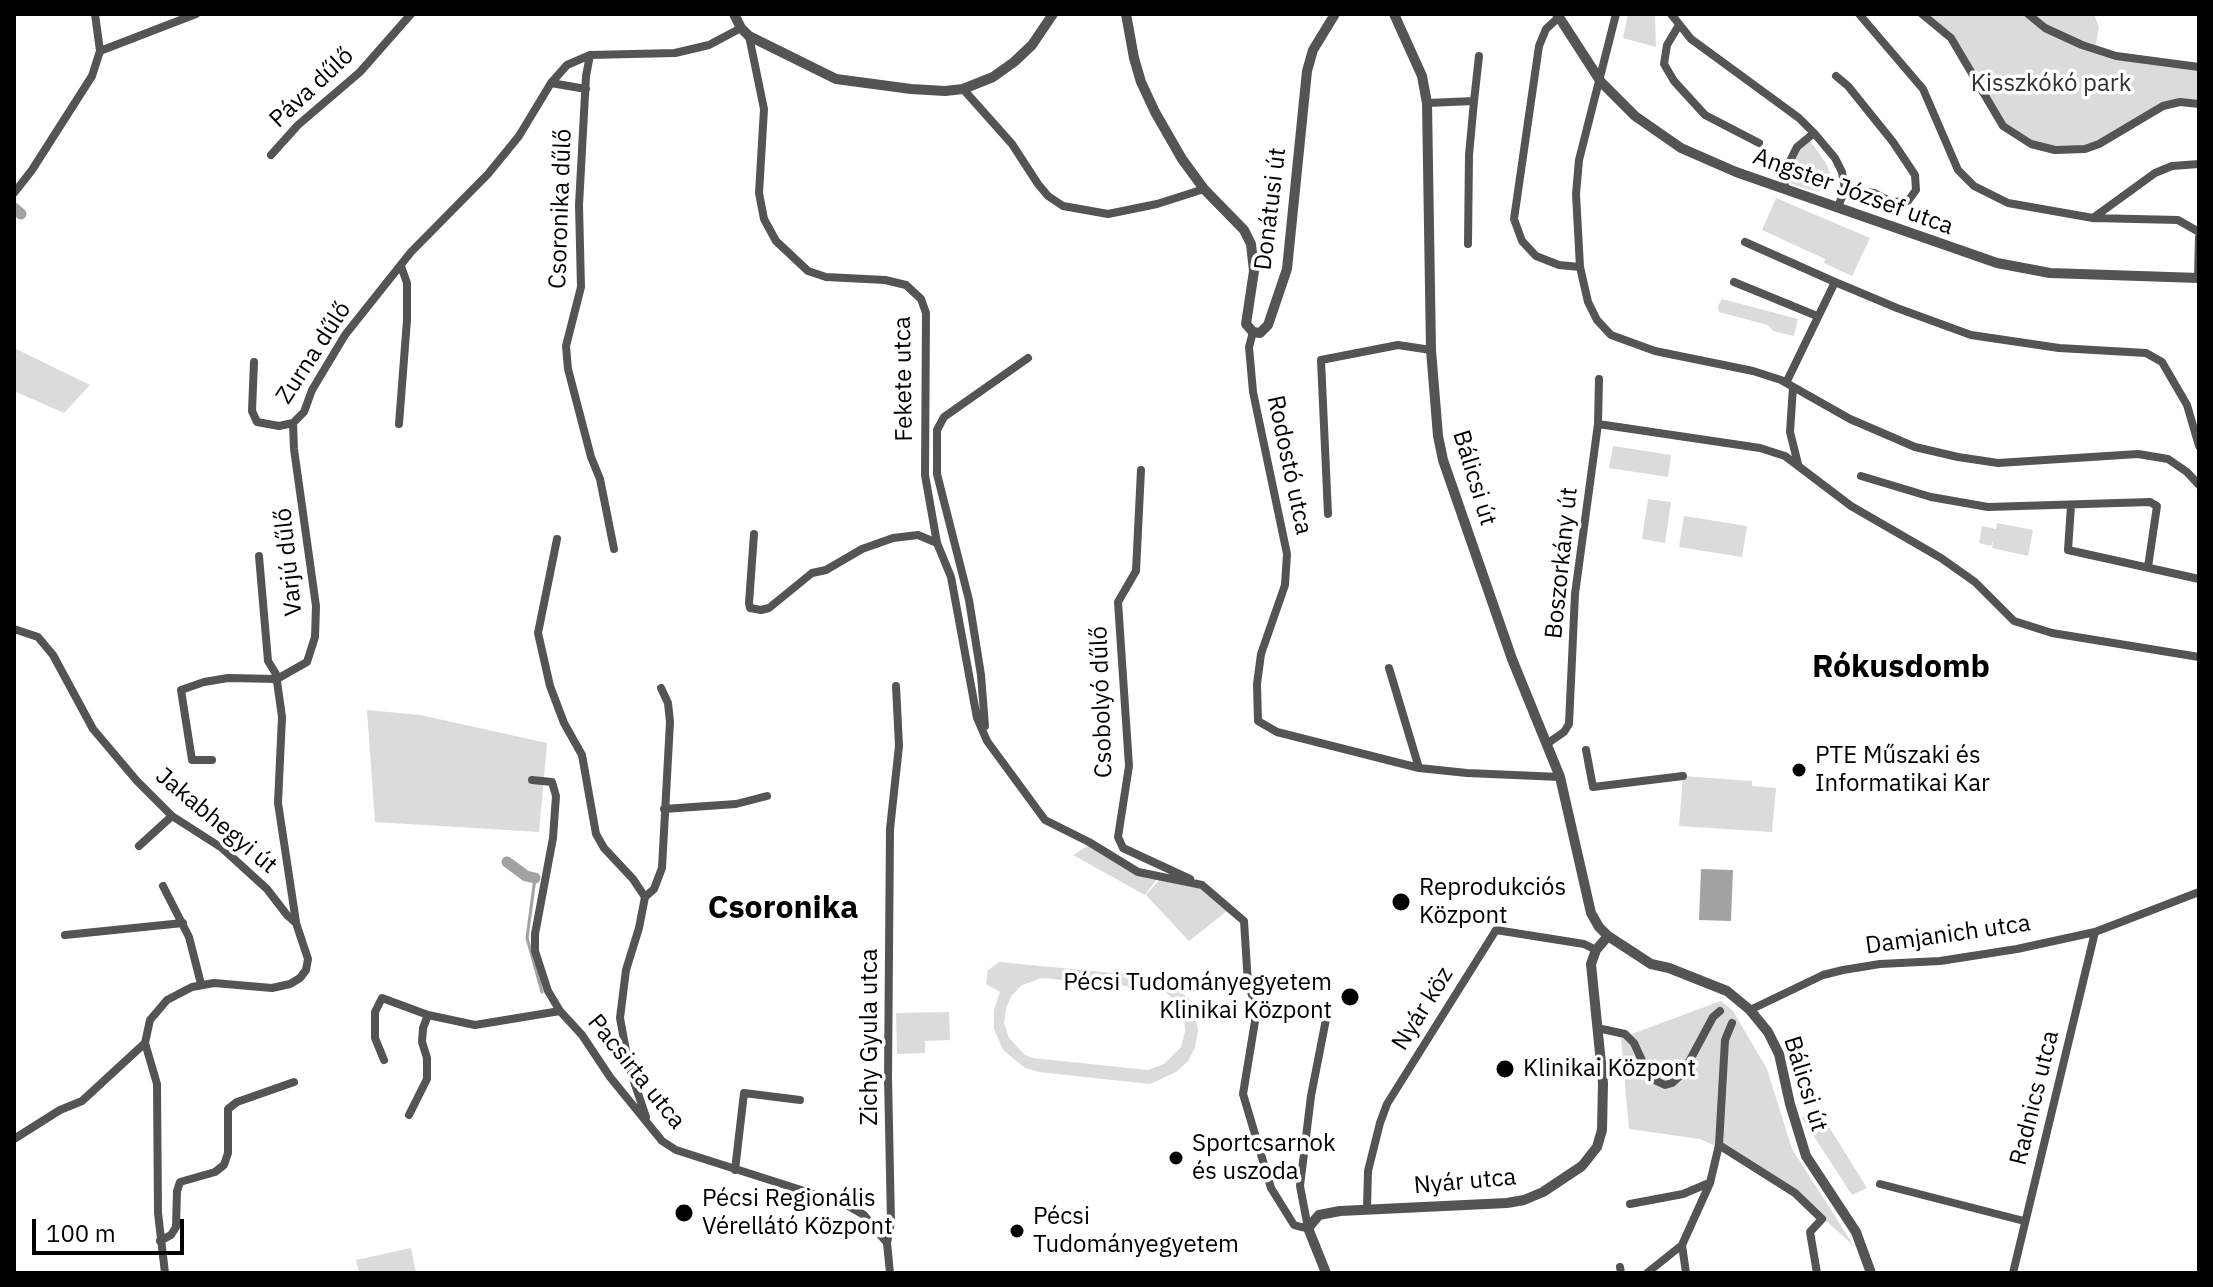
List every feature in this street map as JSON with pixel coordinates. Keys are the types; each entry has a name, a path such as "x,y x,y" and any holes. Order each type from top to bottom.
{"street":[{"path":"16,186 92,76 100,51 95,14"},
{"path":"100,51 196,14"},
{"name":"Páva dűlő","path":"271,155 298,125 360,72 411,14"},
{"path":"734,14 749,36 836,79 911,89 963,89 993,77 1032,45 1053,14"},
{"name":"Donátusi út","path":"1126,14 1141,82 1182,159 1204,189 1244,230 1251,244 1254,271 1246,324 1253,332 1260,333 1268,325 1287,269 1307,71 1313,50 1335,14"},
{"name":"Bálicsi út","path":"1394,14 1422,76 1427,103 1431,350 1443,460 1512,659 1560,777 1591,913 1608,936 1651,964 1684,973 1727,991 1750,1010 1772,1038 1779,1054 1806,1156 1856,1232 1875,1272"},
{"path":"1616,14 1579,160 1576,210 1580,267 1588,302 1597,320 1619,339 1655,351 1753,371 1789,385 1850,419 1915,447 1998,463 2138,454 2168,459 2199,485"},
{"path":"1671,14 1691,39 1799,118 1814,133 1835,158 1842,172 1845,189 1838,207"},
{"path":"1859,14 1923,89 1958,170 1974,186 2008,203 2093,218 2178,220 2199,234 2198,278"},
{"path":"1922,14 1951,38 2003,126 2033,145 2055,150 2085,149 2163,106 2180,102 2199,104"},
{"path":"2028,14 2045,28 2116,56 2199,67"},
{"path":"1558,16 1546,29 1539,46 1514,219 1522,241 1536,256 1559,265 1580,267"},
{"name":"Angster József utca","path":"1558,16 1601,82 1635,116 1681,148 1939,245 2010,266 2050,273 2198,278"},
{"path":"1679,25 1667,45 1664,64 1674,81 1705,115 1759,143"},
{"path":"590,55 675,53 709,45 741,28"},
{"name":"Fekete utca","path":"749,36 764,109 759,193 764,219 776,241 808,271 826,277 885,280 906,285 921,299 926,313 925,475 937,543 951,577 977,718 987,741 1045,820 1138,872 1202,885 1244,921 1248,984 1257,1009 1243,1094 1271,1188 1294,1225 1308,1228"},
{"name":"Zurna dűlő","path":"254,362 252,411 257,422 279,426 293,423 304,412 312,390 345,335 401,266 488,174 519,136 551,83 567,65 590,55"},
{"name":"Csoronika dűlő","path":"590,55 579,205 581,287 566,346 568,369 591,457 600,479 614,549"},
{"path":"1468,244 1469,155 1479,56"},
{"path":"1836,76 1848,86 1893,142 1915,175 1916,190 1908,201 1892,202 1874,193 1845,189"},
{"path":"551,83 586,89"},
{"path":"963,89 1012,144 1043,190 1063,206 1108,214 1157,204 1204,189"},
{"path":"1427,103 1474,101"},
{"path":"1784,189 1788,165 1797,147 1814,133"},
{"path":"2093,218 2155,173 2172,166 2199,164"},
{"path":"1745,242 1897,308 1971,335 2059,348 2146,353 2162,362 2187,405 2199,446"},
{"path":"399,424 407,320 407,283 401,266"},
{"path":"1734,282 1817,316"},
{"path":"1798,465 1790,432 1789,385 1817,316 1835,282"},
{"name":"Rodostó utca","path":"1253,332 1249,347 1253,392 1287,554 1285,585 1261,654 1257,684 1258,721 1277,732 1419,768 1560,777"},
{"path":"1328,514 1321,360 1398,345 1431,350"},
{"name":"Fekete utca","path":"987,741 981,675 969,600 937,474 937,430 944,417 1028,358"},
{"name":"Boszorkány út","path":"1548,743 1564,732 1569,724 1575,594 1598,424 1599,379"},
{"name":"Varjú dűlő","path":"277,679 307,662 315,637 316,606 293,423"},
{"path":"1598,424 1760,448 1785,456 1851,506 1955,567 1975,582 2014,621 2052,633 2199,657"},
{"name":"Csobolyó dűlő","path":"1141,470 1136,571 1118,602 1129,766 1118,837 1123,848 1202,885"},
{"path":"1861,476 1931,497 1988,507 2150,502 2157,506 2148,567"},
{"path":"2071,506 2068,550 2199,579"},
{"path":"754,534 749,603 750,608 761,610 769,608 812,573 826,570 862,549 893,538 918,535 937,543"},
{"path":"557,539 540,613 538,633 542,657 564,723 582,755 596,834 645,897"},
{"name":"Varjú dűlő","path":"259,556 268,661 277,679 282,717 278,803 296,923"},
{"name":"Jakabhegyi út","path":"14,629 38,637 47,647 93,729 119,761 172,816 193,827 257,878 302,934 308,959 306,970 300,978 272,988 229,983 201,984 178,993 159,1007 150,1020 145,1043"},
{"path":"1389,668 1419,768"},
{"path":"212,760 192,760 181,690 228,678 277,679"},
{"name":"Zichy Gyula utca","path":"887,1243 891,1222 888,1077 890,829 899,746 896,686"},
{"path":"648,1121 629,1067 620,1018 626,970 645,897 654,889 662,868 670,722 668,703 661,688"},
{"path":"1586,750 1593,787 1683,776"},
{"name":"Pacsirta utca","path":"532,780 552,782 556,796 553,838 535,934 535,951 548,991 610,1077 662,1141 676,1150 845,1204 864,1215 887,1243"},
{"path":"664,809 736,804 767,796"},
{"path":"139,846 172,816"},
{"path":"163,886 183,923 201,984"},
{"name":"Damjanich utca","path":"1750,1010 1823,975 1880,964 1940,961 2017,949 2095,932 2199,892"},
{"path":"65,935 183,923"},
{"name":"Nyár köz","path":"1367,1209 1368,1171 1387,1104 1496,930 1584,944 1596,950"},
{"name":"Radnics utca","path":"2013,1273 2095,932"},
{"path":"1608,936 1596,950 1591,964 1597,1028 1625,1034 1634,1043 1650,1078 1665,1085 1683,1073 1713,1017 1720,1011"},
{"path":"384,1060 375,1038 375,1012 382,998 428,1015 475,1025 560,1011"},
{"path":"1326,1273 1308,1228 1300,1186 1311,1096 1328,1009"},
{"path":"409,1115 427,1079 427,1058 422,1042 428,1015"},
{"path":"1647,1273 1682,1245 1710,1183 1719,1145 1725,1040 1732,1023"},
{"name":"Nyár utca","path":"1308,1228 1325,1213 1507,1203 1543,1192 1582,1166 1597,1147 1602,1130 1603,1083 1597,1028"},
{"path":"14,1139 60,1110 82,1101 145,1043 157,1084 156,1166 165,1273"},
{"path":"160,1241 171,1235 176,1227 180,1182 215,1172 224,1165 228,1153 228,1109 237,1102 294,1082"},
{"path":"735,1170 744,1093 800,1100"},
{"path":"1719,1145 1795,1193 1822,1219 1810,1232 1817,1273"},
{"path":"1630,1204 1683,1194 1710,1183"},
{"path":"1880,1184 2024,1221"},
{"path":"876,1228 891,1222"},
{"path":"887,1243 890,1273"},
{"path":"1682,1245 1686,1273"}],"green space":[{"path":"1628,14 1655,14 1656,47 1623,38"},
{"name":"Kisszkókó park","path":"1926,14 2094,14 2099,27 2096,45 2116,52 2199,64 2199,101 2179,100 2082,146 2066,148 2043,145 2007,126 1953,37"},
{"path":"1808,138 1830,173 1831,182 1826,192 1785,181 1789,165"},
{"path":"1776,198 1870,238 1852,276 1824,263 1825,259 1762,230"},
{"path":"1722,299 1798,319 1794,336 1773,331 1768,325 1719,312"},
{"path":"14,348 90,385 64,413 14,391"},
{"path":"1613,446 1671,455 1668,477 1609,468"},
{"path":"1648,499 1671,502 1665,543 1642,539"},
{"path":"1684,516 1747,526 1742,557 1679,547"},
{"path":"1997,523 2033,530 2028,556 1992,548 1993,541 1991,546 1979,543 1982,526 1996,529"},
{"path":"367,710 420,715 547,743 539,832 375,822"},
{"path":"1683,776 1752,781 1752,786 1776,788 1772,832 1679,826"},
{"path":"1089,845 1157,879 1145,895 1073,855"},
{"path":"1159,880 1202,889 1227,911 1189,941 1146,895"},
{"path":"999,962 1197,981 1196,992 1180,991 1190,1000 1195,1012 1198,1031 1195,1048 1188,1061 1176,1072 1150,1084 1025,1068 1003,1050 994,1029 994,1010 1000,992 986,984 988,970","holes":["1042,978 1158,989 1177,1002 1184,1016 1185,1031 1181,1047 1164,1064 1148,1070 1032,1058 1009,1038 1004,1023 1012,995 1022,985"]},
{"path":"1721,1001 1733,1011 1767,1069 1792,1149 1854,1246 1795,1193 1736,1155 1700,1139 1629,1129 1621,1038"},
{"path":"949,1012 950,1040 925,1041 925,1053 897,1054 896,1013"},
{"path":"1816,1106 1867,1188 1852,1195 1802,1118"},
{"path":"411,1248 416,1273 359,1273 356,1260"}],"shaded area":[{"path":"1701,869 1733,870 1731,921 1699,920"}],"waterway":[{"path":"14,208 21,214"},
{"path":"507,862 526,876 535,878"},
{"path":"535,878 527,938 542,992"}],"place":[{"name":"PTE Műszaki és Informatikai Kar","path":"1799,770"},
{"name":"Reprodukciós Központ","path":"1401,902"},
{"name":"Pécsi Tudományegyetem Klinikai Központ","path":"1350,997"},
{"name":"Klinikai Központ","path":"1505,1069"},
{"name":"Sportcsarnok és uszoda","path":"1176,1158"},
{"name":"Pécsi Regionális Vérellátó Központ","path":"684,1213"},
{"name":"Pécsi Tudományegyetem","path":"1017,1231"}],"district":[{"name":"Rókusdomb","path":"1901,668"},
{"name":"Csoronika","path":"783,909"}]}
